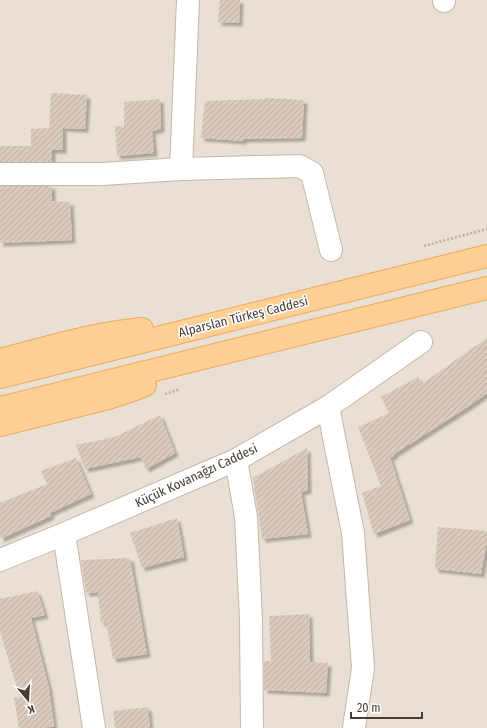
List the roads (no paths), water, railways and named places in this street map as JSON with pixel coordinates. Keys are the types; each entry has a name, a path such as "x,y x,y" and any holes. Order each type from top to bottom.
{"main road":[{"name":"Alparslan Türkeş Caddesi","path":"0,377 487,256"},
{"path":"0,408 487,288"},
{"path":"0,360 93,336 128,330 159,327 195,328"},
{"path":"0,425 108,398 135,389 161,378 192,361"}],"street":[{"path":"181,170 188,0"},
{"path":"0,174 102,174 300,166 312,173 331,250"},
{"name":"Küçük Kovanağzı Caddesi","path":"0,560 236,460 328,407 421,342"},
{"path":"328,407 354,534 363,668 354,728"},
{"path":"236,460 246,517 251,620 252,728"},
{"path":"64,534 94,728"}]}
